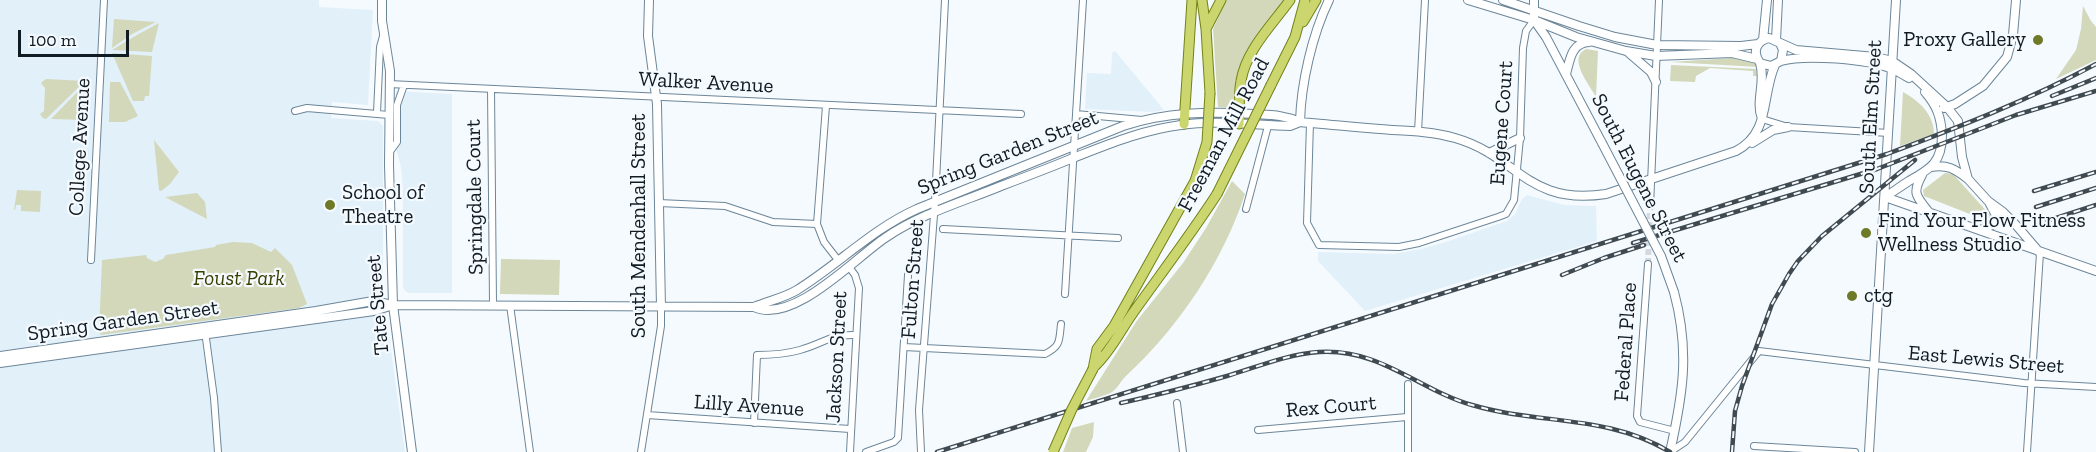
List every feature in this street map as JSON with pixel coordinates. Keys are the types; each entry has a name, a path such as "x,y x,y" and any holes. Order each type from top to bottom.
{"main road":[{"name":"Tate Street","path":"382,0 389,62 393,305 412,452"},
{"name":"South Mendenhall Street","path":"649,0 648,36 656,97 661,307"},
{"path":"1184,124 1192,0"},
{"name":"Freeman Mill Road","path":"1094,368 1097,350 1114,326 1195,181 1206,141 1210,93 1202,0"},
{"path":"1206,29 1221,0"},
{"path":"1239,124 1240,89 1244,69 1255,46 1290,0"},
{"name":"Freeman Mill Road","path":"1053,452 1072,408 1094,368 1189,237 1217,194 1298,29 1305,0"},
{"path":"1298,29 1316,0"},
{"path":"1300,122 1300,101 1309,60 1323,11 1329,0"},
{"path":"1468,0 1534,20 1593,42 1656,56 1725,53 1759,61 1768,66 1796,58 1892,65"},
{"path":"1503,0 1533,5 1590,30 1657,45 1741,46 1769,38 1796,50 1876,57 1892,65 1917,84 1958,121 1962,157 1968,178"},
{"path":"1762,119 1759,107 1762,76 1755,51 1760,42 1767,0"},
{"path":"1746,145 1754,139 1778,63 1783,54 1778,42 1778,0"},
{"name":"South Elm Street","path":"1869,452 1896,0"},
{"path":"1942,108 1970,96 1983,86 2007,57 2013,35 2016,0"},
{"name":"South Eugene Street","path":"1533,5 1534,20 1566,74 1661,256 1674,292 1681,325 1684,368 1680,405 1670,452"},
{"path":"1566,74 1575,48 1579,44 1593,42"},
{"path":"1626,51 1651,72 1656,82"},
{"path":"1885,197 1922,175 1940,154 1942,108"},
{"name":"Spring Garden Street","path":"0,363 205,331 373,301 393,305 754,307 795,291 897,218 1074,145 1143,120 1184,113 1240,113 1289,117 1300,122 1418,132 1456,138 1489,153 1538,186 1560,195 1587,197 1606,194 1736,151 1773,130 1788,127"},
{"name":"Spring Garden Street","path":"754,307 761,310 770,309 801,300 816,292 885,238 934,213 1137,134 1184,124 1290,126 1300,122"},
{"path":"1489,153 1520,138"},
{"path":"1931,167 1950,167 1968,178 2040,253"},
{"path":"1922,175 1917,185 1917,197 1928,212"},
{"path":"1885,197 2096,271"},
{"path":"1980,230 1992,225 1997,219 1988,201"},
{"name":"Spring Garden Street","path":"0,356 205,331"}],"street":[{"name":"College Avenue","path":"91,260 104,0"},
{"name":"Fulton Street","path":"921,452 919,410 935,202 945,0"},
{"path":"1065,294 1083,0"},
{"path":"1418,132 1425,0"},
{"path":"1650,206 1659,0"},
{"name":"Eugene Court","path":"1310,123 1307,223 1317,243 1323,246 1399,247 1419,243 1506,214 1514,200 1526,31 1534,20"},
{"name":"Tate Street","path":"377,113 380,47 384,33"},
{"name":"Walker Avenue","path":"389,84 1021,114"},
{"name":"Tate Street","path":"389,154 397,142 397,105 404,85"},
{"name":"Springdale Court","path":"491,89 493,304"},
{"path":"826,106 817,224 824,242 838,260"},
{"path":"295,111 307,108 389,115"},
{"path":"1076,114 1143,120"},
{"path":"1762,119 1788,127 1889,133"},
{"path":"1246,209 1268,126"},
{"path":"659,203 725,206 773,222 817,224"},
{"path":"943,229 1118,238"},
{"path":"2027,452 2040,253"},
{"name":"Federal Place","path":"1648,264 1637,416 1640,422 1675,431"},
{"name":"Jackson Street","path":"849,267 855,275 859,288 850,452"},
{"path":"866,452 894,442 898,438 908,275"},
{"path":"510,305 530,452"},
{"name":"South Mendenhall Street","path":"641,452 661,307"},
{"path":"904,347 1045,354 1056,348 1061,324"},
{"path":"205,331 219,452"},
{"path":"754,423 758,355 784,354 802,350 839,335 855,335"},
{"name":"East Lewis Street","path":"1670,452 1685,442 1759,351 2031,383 2096,387"},
{"path":"1408,384 1408,452"},
{"path":"1178,403 1183,452"},
{"name":"Lilly Avenue","path":"646,416 850,429"},
{"name":"Rex Court","path":"1258,430 1407,417"},
{"path":"1754,446 1855,452"}],"shaded area":[{"path":"0,0 319,0 319,7 373,10 368,105 332,102 331,118 378,121 383,126 383,292 405,452 0,452"},
{"path":"1115,51 1164,110 1152,112 1085,109 1087,73 1111,74 1112,53"},
{"path":"396,91 452,94 452,293 409,293 403,286 403,191 401,167 394,141"},
{"path":"1527,195 1564,205 1596,206 1597,241 1365,311 1318,261 1318,252 1393,254 1446,242 1507,221 1515,214 1522,199"}],"green space":[{"path":"1226,0 1287,0 1248,49 1236,81 1232,108 1218,107 1213,29"},
{"path":"2083,6 2096,27 2096,60 2056,79 2076,50"},
{"path":"114,19 156,22 132,34 112,48"},
{"path":"159,23 152,52 112,50 137,35"},
{"path":"1586,49 1598,51 1596,97 1579,65 1581,53"},
{"path":"112,53 152,56 149,96 145,96 144,101 133,101"},
{"path":"1735,56 1755,62 1759,67 1670,62 1732,58"},
{"path":"1671,65 1756,69 1757,76 1753,76 1753,71 1710,68 1696,76 1695,82 1670,81"},
{"path":"46,79 85,81 46,119 40,114 44,111 45,88 41,83"},
{"path":"88,81 86,120 51,119"},
{"path":"110,82 120,82 138,116 125,122 109,122"},
{"path":"1903,92 1925,109 1931,120 1934,134 1900,146"},
{"path":"154,140 179,172 161,191 159,190"},
{"path":"1945,173 1953,174 1990,215 1990,220 1924,196 1923,190"},
{"path":"1232,181 1245,194 1225,244 1197,292 1164,336 1112,392 1086,401 1136,322 1183,263"},
{"path":"17,190 41,191 40,212 21,211 21,205 16,205 14,210"},
{"path":"197,193 205,202 207,219 165,197"},
{"name":"Foust Park","path":"233,242 252,243 271,252 275,248 292,265 307,304 299,308 101,335 99,332 102,260 146,255 155,262 166,255"},
{"path":"501,259 560,260 559,295 500,294"},
{"path":"1094,422 1093,437 1086,452 1063,452 1072,428"}],"tunnel":[{"path":"1648,264 1650,206"}],"railway":[{"path":"937,452 1887,154 2019,101 2096,64"},
{"path":"2052,96 2096,78"},
{"path":"1633,243 1877,169 2016,115 2096,91"},
{"path":"1732,452 1735,411 1742,386 1772,304 1789,274 1822,236 1915,160"},
{"path":"2034,191 2096,172"},
{"path":"2036,207 2096,188"},
{"path":"2047,221 2096,205"},
{"path":"1562,275 1644,245"},
{"path":"1121,403 1227,376 1296,355 1319,352 1341,353 1361,356 1380,363 1434,390 1472,405 1622,431 1670,452"}],"place":[{"name":"Proxy Gallery","path":"2038,40"},
{"name":"School of Theatre","path":"330,205"},
{"name":"Find Your Flow Fitness Wellness Studio","path":"1866,233"},
{"name":"ctg","path":"1852,296"}]}
